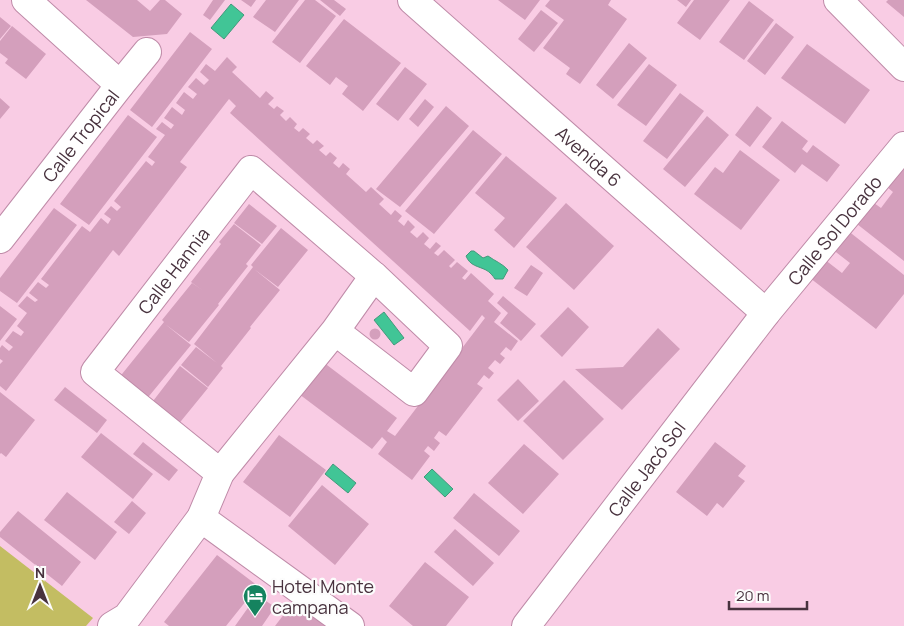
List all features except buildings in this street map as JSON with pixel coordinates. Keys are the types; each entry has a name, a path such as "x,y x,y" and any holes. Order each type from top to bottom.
{"street":[{"name":"Calle Tropical","path":"0,239 120,85 26,0"},
{"name":"Avenida 6","path":"412,0 766,313"},
{"path":"838,0 904,67"},
{"path":"120,85 146,52"},
{"name":"Calle Sol Dorado","path":"766,313 904,146"},
{"name":"Calle Hannia","path":"220,473 95,372 250,170 374,276 448,346 414,392 335,330"},
{"path":"112,626 127,617 202,518 220,473 335,330 374,276"},
{"name":"Calle Jacó Sol","path":"526,626 766,313"},
{"path":"202,518 350,626"}],"shaded area":[{"path":"231,4 244,15 224,39 211,28"},
{"path":"471,251 474,251 483,258 488,256 506,268 508,270 503,279 495,279 487,271 470,262 466,256"},
{"path":"384,312 404,338 394,345 374,320"},
{"path":"333,464 356,483 348,493 325,474"},
{"path":"432,469 453,489 445,497 424,477"},
{"path":"0,546 93,618 86,626 0,626"}],"place":[{"name":"Hotel Monte campana","path":"255,617"}]}
